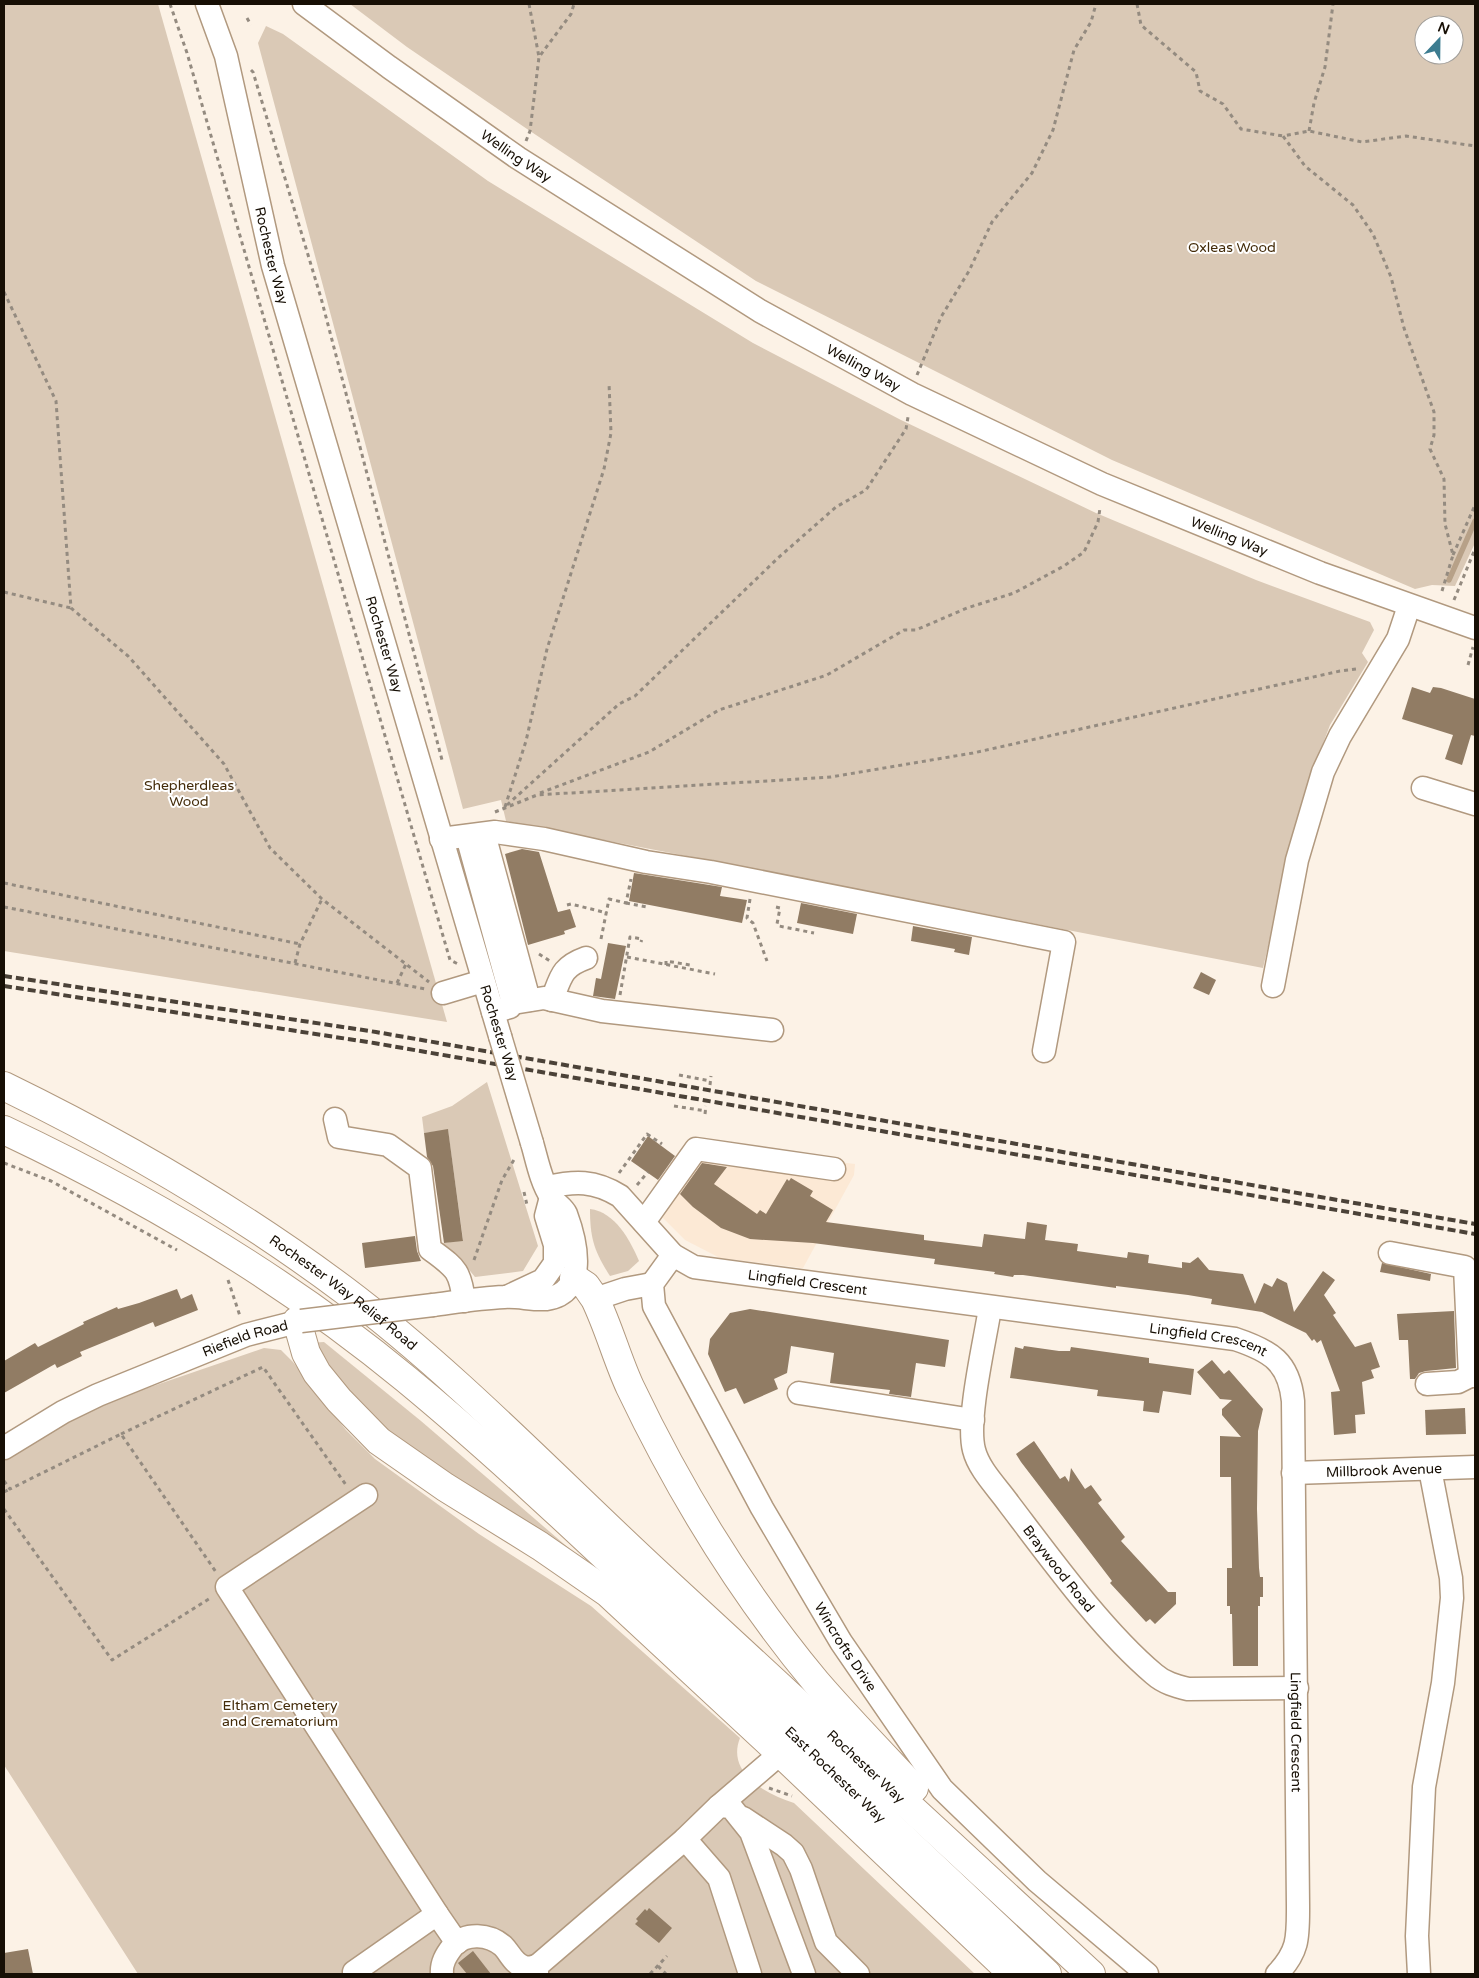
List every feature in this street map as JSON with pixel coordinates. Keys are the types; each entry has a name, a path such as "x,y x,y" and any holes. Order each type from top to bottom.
{"highway":[{"name":"Rochester Way Relief Road","path":"4,1086 76,1121 186,1183 236,1214 345,1291 468,1394 632,1566"},
{"path":"4,1130 104,1180 169,1216 300,1300 405,1378 484,1446 632,1566"},
{"path":"574,1278 586,1286 596,1299 630,1387 682,1486 762,1612 817,1682 872,1744 1092,1974"},
{"path":"299,1321 306,1353 318,1373 344,1406 379,1441 429,1476 540,1546 608,1593 781,1753 1014,1974"},
{"name":"East Rochester Way","path":"632,1566 1047,1974"},
{"name":"Rochester Way","path":"632,1566 1092,1974"}],"street":[{"name":"Rochester Way","path":"210,4 231,74 273,266 532,1143 549,1192 565,1211 576,1254 574,1278"},
{"name":"Welling Way","path":"304,4 388,67 518,158 760,311 912,394 1102,484 1320,573 1409,606 1474,638"},
{"path":"1272,986 1297,860 1323,772 1340,736 1398,639 1409,606"},
{"path":"1423,788 1475,804"},
{"path":"441,840 481,828 1064,942 1044,1051"},
{"path":"481,828 521,1001"},
{"path":"552,1000 563,971 573,962 586,958"},
{"path":"443,993 484,981"},
{"path":"495,1018 521,1001 544,998 611,1012 772,1030"},
{"path":"335,1119 339,1137 388,1145 420,1168 430,1249 456,1269 465,1287"},
{"path":"644,1222 696,1149 834,1170"},
{"name":"Lingfield Crescent","path":"549,1192 574,1182 599,1186 620,1196 673,1255 694,1267 1235,1340 1257,1346 1275,1358 1291,1381 1293,1401 1298,1934 1296,1947 1291,1959 1277,1974"},
{"name":"Riefield Road","path":"507,1296 537,1284 548,1276 553,1268 556,1252 546,1216 549,1192"},
{"path":"1390,1253 1470,1268 1472,1376 1458,1382 1427,1384"},
{"path":"596,1299 625,1289 652,1284 673,1255"},
{"name":"Riefield Road","path":"4,1448 63,1412 98,1395 246,1335 299,1321 465,1287 507,1296 546,1298 563,1292 574,1278"},
{"name":"Wincrofts Drive","path":"652,1284 654,1306 762,1508 841,1642 942,1789 1037,1881 1147,1974"},
{"name":"Braywood Road","path":"990,1308 973,1420 974,1451 989,1477 1079,1594 1127,1649 1155,1676 1172,1685 1188,1688 1297,1688"},
{"path":"799,1393 973,1420"},
{"name":"Millbrook Avenue","path":"1293,1473 1475,1467"},
{"path":"1419,1974 1417,1936 1424,1787 1442,1683 1452,1598 1451,1578 1430,1468"},
{"path":"362,1498 227,1587 456,1943"},
{"path":"442,1974 446,1954 456,1943 473,1935 488,1938 502,1946 522,1969 685,1839 719,1806 781,1753"},
{"path":"719,1806 731,1807 740,1816 780,1842 793,1853 801,1869 826,1942 858,1974"},
{"path":"740,1816 750,1832 804,1974"},
{"path":"685,1839 719,1878 750,1974"},
{"path":"354,1972 438,1914"}],"path":[{"name":"Rochester Way","path":"170,4 187,53 450,960 462,966"},
{"path":"518,158 530,131 539,57 529,4"},
{"path":"539,57 571,14 574,4"},
{"path":"912,394 920,363 930,345 941,317 969,271 992,222 1032,173 1053,130 1074,50 1091,22 1096,4"},
{"path":"1137,4 1141,26 1196,72 1200,91 1224,104 1241,129 1283,136 1309,131 1362,142 1406,136 1475,146"},
{"path":"1309,131 1314,103 1325,67 1334,4"},
{"path":"247,18 250,25"},
{"name":"Rochester Way","path":"253,72 321,298 443,764"},
{"path":"1283,136 1305,166 1353,205 1372,234 1391,277 1404,328 1434,412 1434,435 1430,449 1444,479 1445,524 1453,556"},
{"path":"4,292 56,401 70,608"},
{"path":"505,808 526,742 547,649 604,469 611,433 609,383"},
{"path":"481,828 619,704 635,696 778,558 836,507 866,490 906,429 908,417"},
{"path":"1442,591 1453,556 1475,505"},
{"path":"505,808 649,752 719,710 827,675 904,630 916,630 967,608 1014,593 1064,566 1084,552 1098,522 1100,508"},
{"path":"1460,580 1475,549"},
{"path":"4,592 70,608 128,656 224,764 270,848 322,900 443,993"},
{"path":"1468,665 1474,638"},
{"path":"537,794 830,776 973,753 1340,671 1357,669"},
{"path":"626,903 634,859"},
{"path":"4,883 300,944"},
{"path":"294,963 300,944 322,900"},
{"path":"601,939 609,900 648,907"},
{"path":"567,905 571,904 607,913"},
{"path":"774,905 780,908 777,924 779,926 814,933"},
{"path":"4,907 443,993"},
{"path":"747,918 753,923 767,961"},
{"path":"618,1002 630,937 642,939 641,942"},
{"path":"627,957 715,974"},
{"path":"666,965 666,961 690,965 690,963"},
{"path":"397,984 406,964"},
{"path":"679,1075 710,1083 711,1076"},
{"path":"674,1106 706,1111"},
{"path":"619,1173 647,1134 662,1144"},
{"path":"465,1287 481,1235 502,1180 514,1159"},
{"path":"4,1163 51,1181 186,1254"},
{"path":"635,1187 648,1172"},
{"path":"524,1195 530,1212"},
{"path":"222,1276 229,1281 241,1320"},
{"path":"4,1492 263,1367 362,1498"},
{"path":"4,1509 112,1660 227,1587 121,1434"},
{"path":"4,1480 10,1489"},
{"path":"650,1974 667,1956"},
{"path":"658,1966 666,1974"}],"shaded area":[{"path":"695,1144 855,1164 854,1175 803,1268 720,1258 685,1240 659,1214"}],"green space":[{"name":"Shepherdleas Wood","path":"4,4 158,4 447,1022 4,951"},
{"name":"Oxleas Wood","path":"350,4 1475,4 1475,543 1455,586 1432,585 1415,589 1112,460 756,281 407,47"},
{"path":"266,26 283,34 488,181 753,343 901,420 1096,513 1256,580 1370,622 1374,630 1362,653 1368,662 1330,725 1299,814 1263,968 506,821 501,800 463,809 258,43"},
{"path":"487,1082 538,1246 523,1271 475,1277 461,1260 438,1244 463,1240 448,1130 424,1133 422,1117 452,1106"},
{"path":"590,1209 607,1215 620,1228 631,1244 639,1261 628,1271 610,1276 594,1244"},
{"path":"324,1342 421,1421 593,1569 376,1426 308,1343"},
{"name":"Eltham Cemetery and Crematorium","path":"264,1348 281,1350 293,1362 346,1430 375,1459 479,1534 591,1606 740,1738 737,1750 739,1762 751,1780 772,1794 794,1803 975,1974 138,1974 4,1765 4,1461 41,1433 92,1407"}],"building":[{"path":"1412,687 1430,693 1433,687 1441,688 1475,699 1475,736 1471,735 1462,765 1445,759 1453,735 1402,719"},
{"path":"522,849 539,852 558,912 570,909 576,927 564,931 565,934 528,945 505,854"},
{"path":"634,873 722,887 720,896 747,900 742,923 629,901"},
{"path":"801,903 857,914 853,934 797,923"},
{"path":"913,926 972,937 969,955 954,952 955,949 911,941"},
{"path":"608,943 626,946 615,999 593,996 596,978 601,979"},
{"path":"1201,972 1216,980 1209,995 1193,988"},
{"path":"448,1129 463,1241 444,1243 433,1166 427,1157 424,1133"},
{"path":"648,1136 675,1156 658,1180 631,1161"},
{"path":"702,1163 727,1167 714,1184 757,1214 760,1210 766,1214 787,1179 789,1181 791,1178 813,1191 810,1196 833,1210 826,1222 924,1235 924,1240 982,1247 984,1234 1025,1239 1027,1222 1047,1225 1045,1240 1078,1244 1077,1251 1127,1258 1128,1252 1149,1255 1148,1263 1182,1268 1182,1262 1190,1263 1198,1257 1209,1270 1243,1274 1255,1304 1264,1283 1272,1287 1277,1278 1287,1283 1294,1312 1323,1271 1335,1280 1324,1295 1336,1313 1333,1315 1355,1347 1371,1342 1380,1367 1371,1370 1374,1378 1362,1382 1365,1414 1355,1415 1356,1433 1334,1435 1331,1392 1340,1391 1321,1340 1317,1343 1314,1339 1312,1341 1306,1333 1262,1312 1211,1304 1212,1299 1188,1295 1116,1286 1116,1288 1023,1275 1014,1275 1013,1277 994,1274 995,1272 934,1264 935,1259 813,1243 750,1239 721,1228 693,1207 680,1194"},
{"path":"415,1236 417,1251 421,1261 365,1268 362,1243"},
{"path":"1382,1263 1431,1274 1430,1281 1380,1272"},
{"path":"177,1289 181,1299 192,1294 198,1310 155,1327 153,1322 80,1352 82,1356 57,1368 55,1364 4,1393 4,1361 35,1343 38,1347 84,1324 83,1322 117,1307 118,1309 139,1303"},
{"path":"750,1309 949,1340 945,1367 916,1363 911,1397 889,1394 890,1390 830,1383 834,1353 791,1346 787,1373 774,1379 778,1389 744,1404 736,1388 725,1392 708,1354 710,1339 730,1313"},
{"path":"1454,1311 1456,1368 1426,1371 1419,1373 1415,1379 1410,1379 1408,1340 1399,1340 1397,1314"},
{"path":"1024,1346 1059,1351 1070,1351 1071,1347 1149,1358 1149,1363 1194,1369 1191,1395 1163,1391 1159,1413 1143,1411 1144,1401 1097,1396 1098,1390 1010,1378 1015,1347 1023,1349"},
{"path":"1212,1360 1224,1374 1229,1370 1263,1409 1258,1431 1257,1509 1259,1568 1260,1577 1263,1577 1263,1597 1260,1597 1260,1606 1258,1606 1258,1666 1233,1666 1232,1614 1230,1614 1230,1606 1227,1606 1227,1568 1232,1568 1231,1477 1220,1477 1220,1436 1241,1437 1222,1415 1222,1409 1232,1400 1220,1399 1197,1372"},
{"path":"1465,1408 1466,1434 1426,1435 1425,1410"},
{"path":"1034,1441 1060,1479 1065,1476 1069,1482 1071,1468 1085,1489 1091,1485 1102,1500 1098,1503 1125,1537 1121,1541 1168,1592 1176,1592 1176,1604 1155,1624 1150,1619 1146,1622 1110,1583 1112,1581 1021,1462 1016,1454"},
{"path":"649,1908 672,1928 659,1943 635,1924 638,1921 636,1919 645,1909 647,1911"},
{"path":"28,1949 33,1974 4,1974 4,1953"},
{"path":"473,1951 491,1974 467,1974 458,1963"}],"waterway":[{"path":"1449,580 1475,521"}],"railway":[{"path":"4,976 376,1032 1475,1224"},
{"path":"4,986 374,1043 1475,1234"}]}
